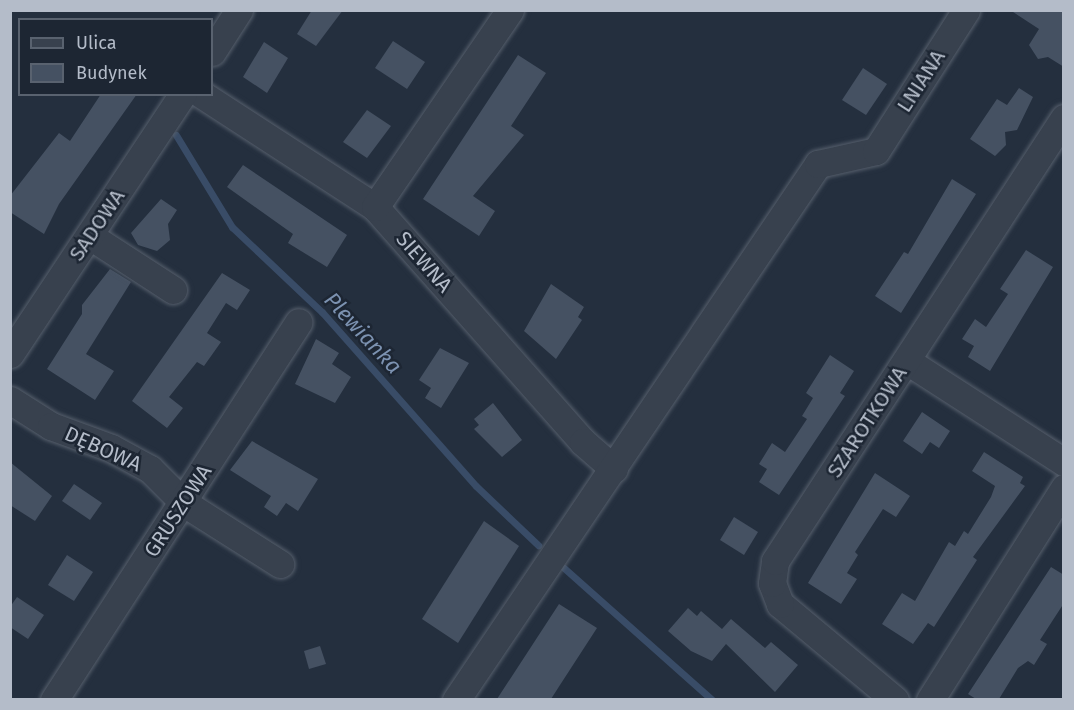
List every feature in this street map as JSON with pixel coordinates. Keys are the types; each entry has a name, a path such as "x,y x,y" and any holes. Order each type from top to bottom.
{"street":[{"path":"213,50 239,10"},
{"path":"375,207 510,10"},
{"name":"LNIANA","path":"614,469 818,164 876,152 966,10"},
{"name":"SADOWA","path":"10,354 182,96"},
{"name":"SIEWNA","path":"204,96 375,207 583,442 614,469"},
{"name":"SZAROTKOWA","path":"895,699 780,604 772,583 775,561 1064,118"},
{"path":"90,236 173,290"},
{"name":"GRUSZOWA","path":"54,699 184,503 299,322"},
{"path":"907,361 1064,462"},
{"name":"DĘBOWA","path":"10,400 51,426 111,448 150,469 184,503 280,564"},
{"path":"456,699 547,562 614,469"},
{"path":"930,699 1064,488"}],"building":[{"path":"312,10 343,10 316,46 297,34"},
{"path":"1010,10 1064,10 1064,67 1048,57 1038,59 1029,45 1039,29"},
{"path":"393,41 425,62 407,89 375,68"},
{"path":"264,42 288,58 267,93 243,77"},
{"path":"518,55 546,73 511,126 524,135 473,196 495,211 479,236 423,199"},
{"path":"863,68 887,84 866,115 842,100"},
{"path":"1019,88 1033,97 1017,130 1005,132 1006,145 995,156 970,139 997,99 1007,105"},
{"path":"100,96 136,96 59,204 44,234 10,212 10,196 59,133 70,141"},
{"path":"367,110 391,126 367,158 343,142"},
{"path":"243,165 347,235 327,267 288,243 293,234 227,187"},
{"path":"952,179 976,194 901,313 875,296 904,252 908,254"},
{"path":"161,199 177,210 168,224 170,240 157,251 138,245 131,233"},
{"path":"1026,250 1053,267 990,371 968,357 974,346 962,339 975,319 986,327 1008,294 1000,289"},
{"path":"110,269 131,282 86,354 114,371 95,400 47,369 82,314 82,305"},
{"path":"222,273 250,290 237,310 226,303 207,333 221,342 204,366 197,362 169,397 183,408 167,428 132,401"},
{"path":"551,284 584,307 578,317 582,320 556,359 524,331"},
{"path":"316,339 339,353 332,364 351,377 335,403 295,384"},
{"path":"440,348 469,363 441,408 425,398 431,388 419,380"},
{"path":"830,355 854,371 840,393 845,396 779,495 759,482 767,469 759,464 772,443 785,452 807,419 802,416 813,398 806,393"},
{"path":"493,403 522,440 502,457 474,429 479,425 474,419"},
{"path":"922,412 950,431 939,448 930,442 922,454 903,441"},
{"path":"252,441 318,479 298,511 286,503 277,516 264,507 271,496 230,470"},
{"path":"984,452 1023,477 1020,483 1025,486 973,557 977,560 934,627 928,623 913,644 882,624 902,593 915,601 949,542 955,546 964,531 968,534 991,497 995,486 972,471"},
{"path":"10,462 52,496 35,521 10,505"},
{"path":"875,473 910,496 896,517 883,509 855,552 858,555 847,573 857,579 841,604 808,583"},
{"path":"74,484 102,503 90,520 62,501"},
{"path":"734,517 758,532 744,555 720,540"},
{"path":"484,521 519,546 458,643 422,619"},
{"path":"67,555 93,572 74,601 48,585"},
{"path":"1051,567 1064,575 1064,603 1040,640 1047,644 1034,665 1028,661 1018,668 999,699 976,699 968,694"},
{"path":"17,597 44,615 28,639 10,627 10,607"},
{"path":"559,604 597,628 551,699 497,699"},
{"path":"688,608 697,616 701,611 722,629 731,619 765,648 771,642 798,665 775,692 726,644 712,661 691,651 668,631"},
{"path":"320,646 326,664 309,669 304,651"}],"waterway":[{"name":"Plewianka","path":"176,135 232,227 322,312 476,486 538,545"},
{"name":"Plewianka","path":"564,568 712,700"}]}
